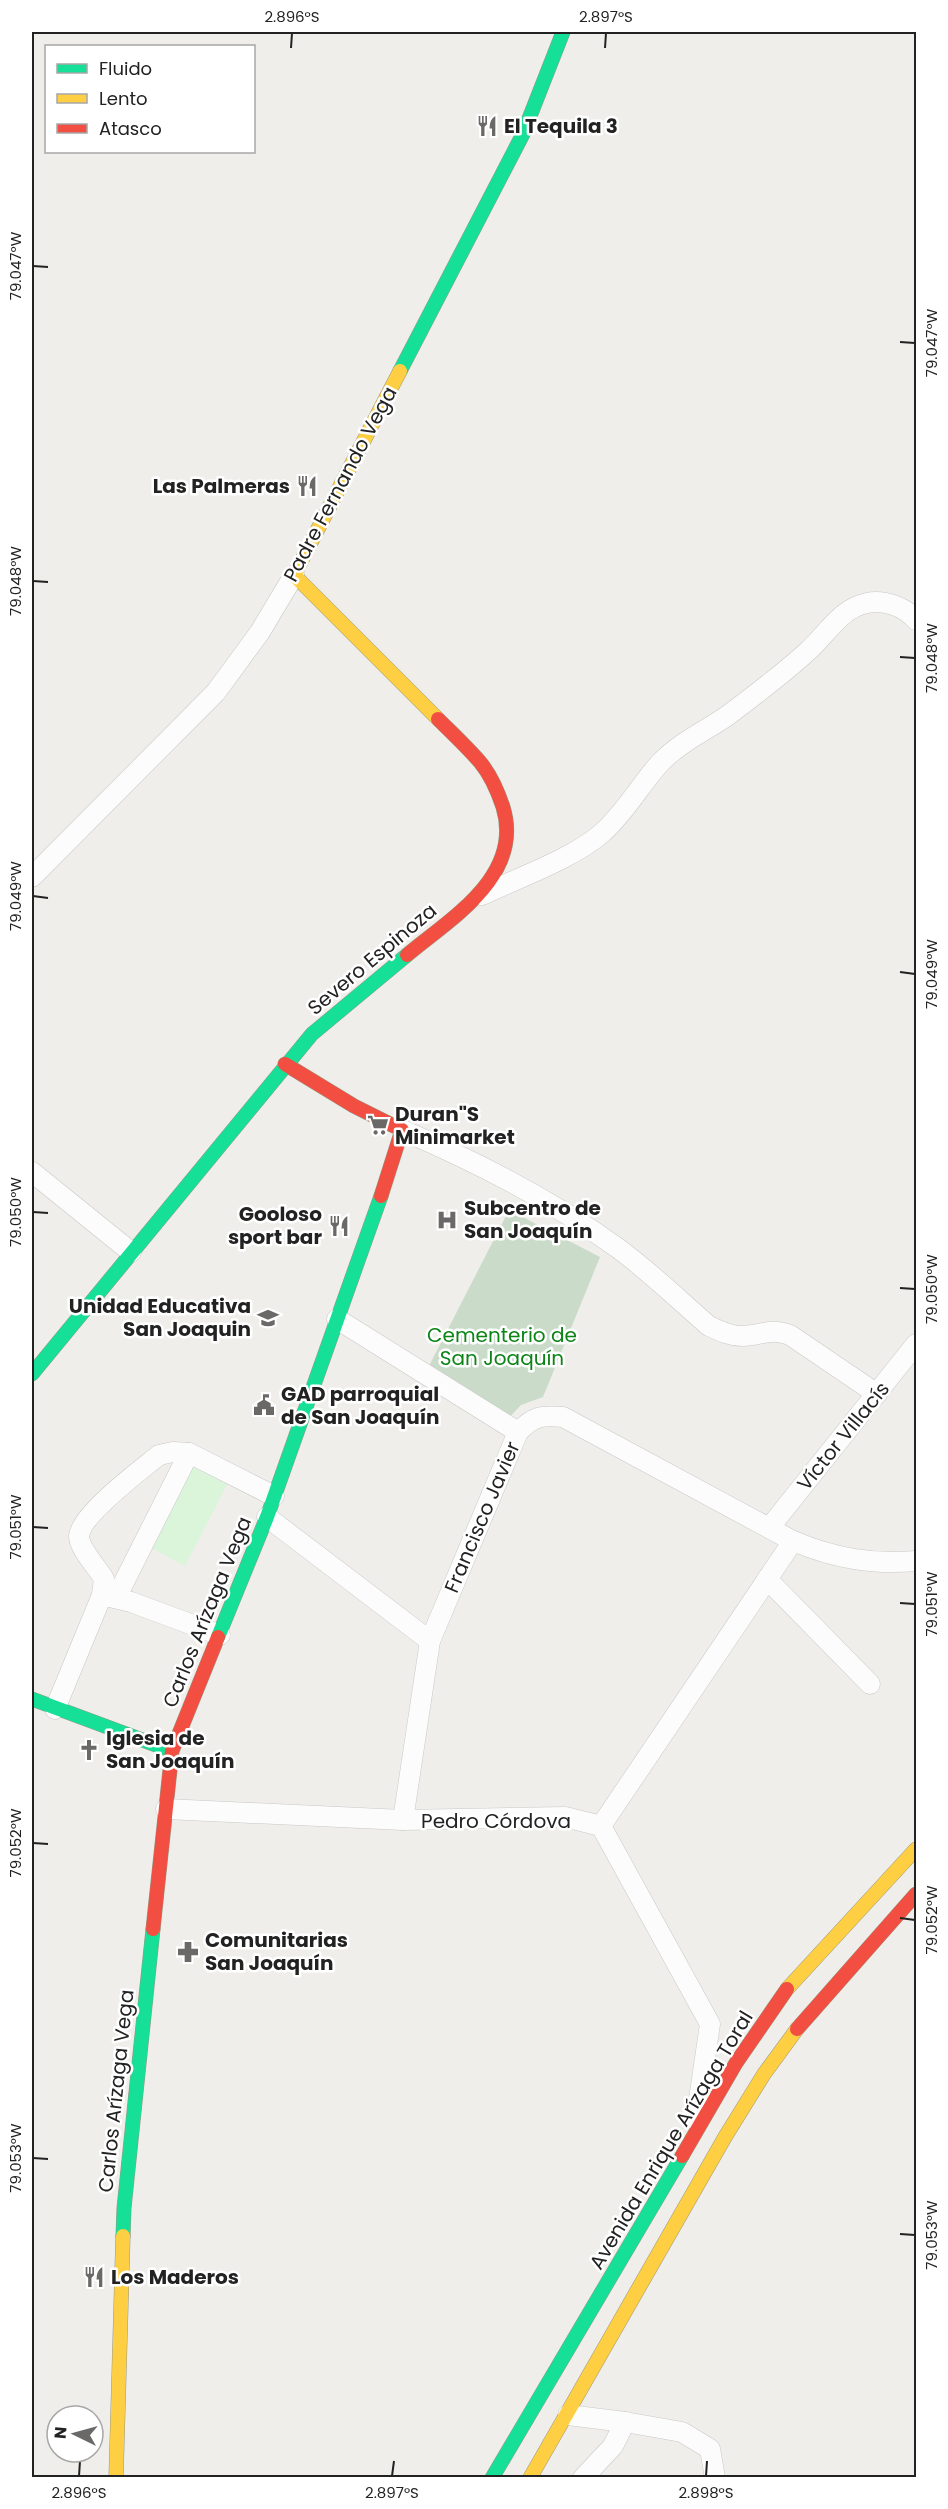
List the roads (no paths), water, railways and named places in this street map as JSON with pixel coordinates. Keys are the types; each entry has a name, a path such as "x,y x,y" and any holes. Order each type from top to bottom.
{"street":[{"name":"Padre Fernando Vega","path":"32,877 216,692 260,632 294,575 523,134 563,32"},
{"name":"Severo Espinoza","path":"32,1374 130,1252 312,1034 476,897 489,884 506,851 507,815 496,785 481,763 294,575"},
{"path":"476,897 584,848 620,813 661,762 678,747 726,716 782,674 815,645 843,615 855,607 868,602 885,602 899,607 916,620"},
{"path":"285,1064 354,1107 439,1146 540,1198 619,1249 709,1326 726,1334 741,1336 778,1331 790,1335 876,1394"},
{"name":"Carlos Arízaga Vega","path":"117,2478 124,2208 172,1751 267,1517 392,1167 402,1130"},
{"path":"32,1172 130,1252"},
{"path":"337,1319 518,1432"},
{"name":"Víctor Villacís","path":"770,1527 916,1344"},
{"name":"Francisco Javier","path":"403,1820 430,1641 518,1432 530,1420 544,1415 563,1417 793,1541 824,1554 858,1561 916,1561"},
{"path":"109,1597 104,1580 83,1549 79,1536 86,1517 159,1455 173,1452 189,1453 274,1496"},
{"path":"55,1710 109,1597 189,1453"},
{"path":"267,1517 430,1641"},
{"path":"693,2136 710,2024 601,1826 793,1541"},
{"path":"766,1579 870,1684"},
{"path":"109,1597 131,1602 220,1635"},
{"path":"32,1699 55,1710 172,1751"},
{"name":"Pedro Córdova","path":"166,1809 403,1820 565,1817 601,1826"},
{"name":"Avenida Enrique Arízaga Toral","path":"492,2478 736,2063 788,1988 916,1849"},
{"path":"530,2478 725,2137 764,2074 808,2016 916,1894"},
{"path":"568,2415 682,2432 710,2449 715,2478"},
{"path":"583,2478 613,2446 625,2422"}],"place":[{"name":"El Tequila 3","path":"487,126"},
{"name":"Las Palmeras","path":"307,486"},
{"name":"Duran\"S Minimarket","path":"378,1125"},
{"name":"Subcentro de San Joaquín","path":"447,1220"},
{"name":"Gooloso sport bar","path":"339,1226"},
{"name":"Unidad Educativa San Joaquin","path":"268,1318"},
{"name":"GAD parroquial de San Joaquín","path":"264,1405"},
{"name":"Iglesia de San Joaquín","path":"89,1750"},
{"name":"Comunitarias San Joaquín","path":"188,1952"},
{"name":"Los Maderos","path":"94,2277"}],"park label":[{"name":"Cementerio de San Joaquín","path":"502,1346"}]}
